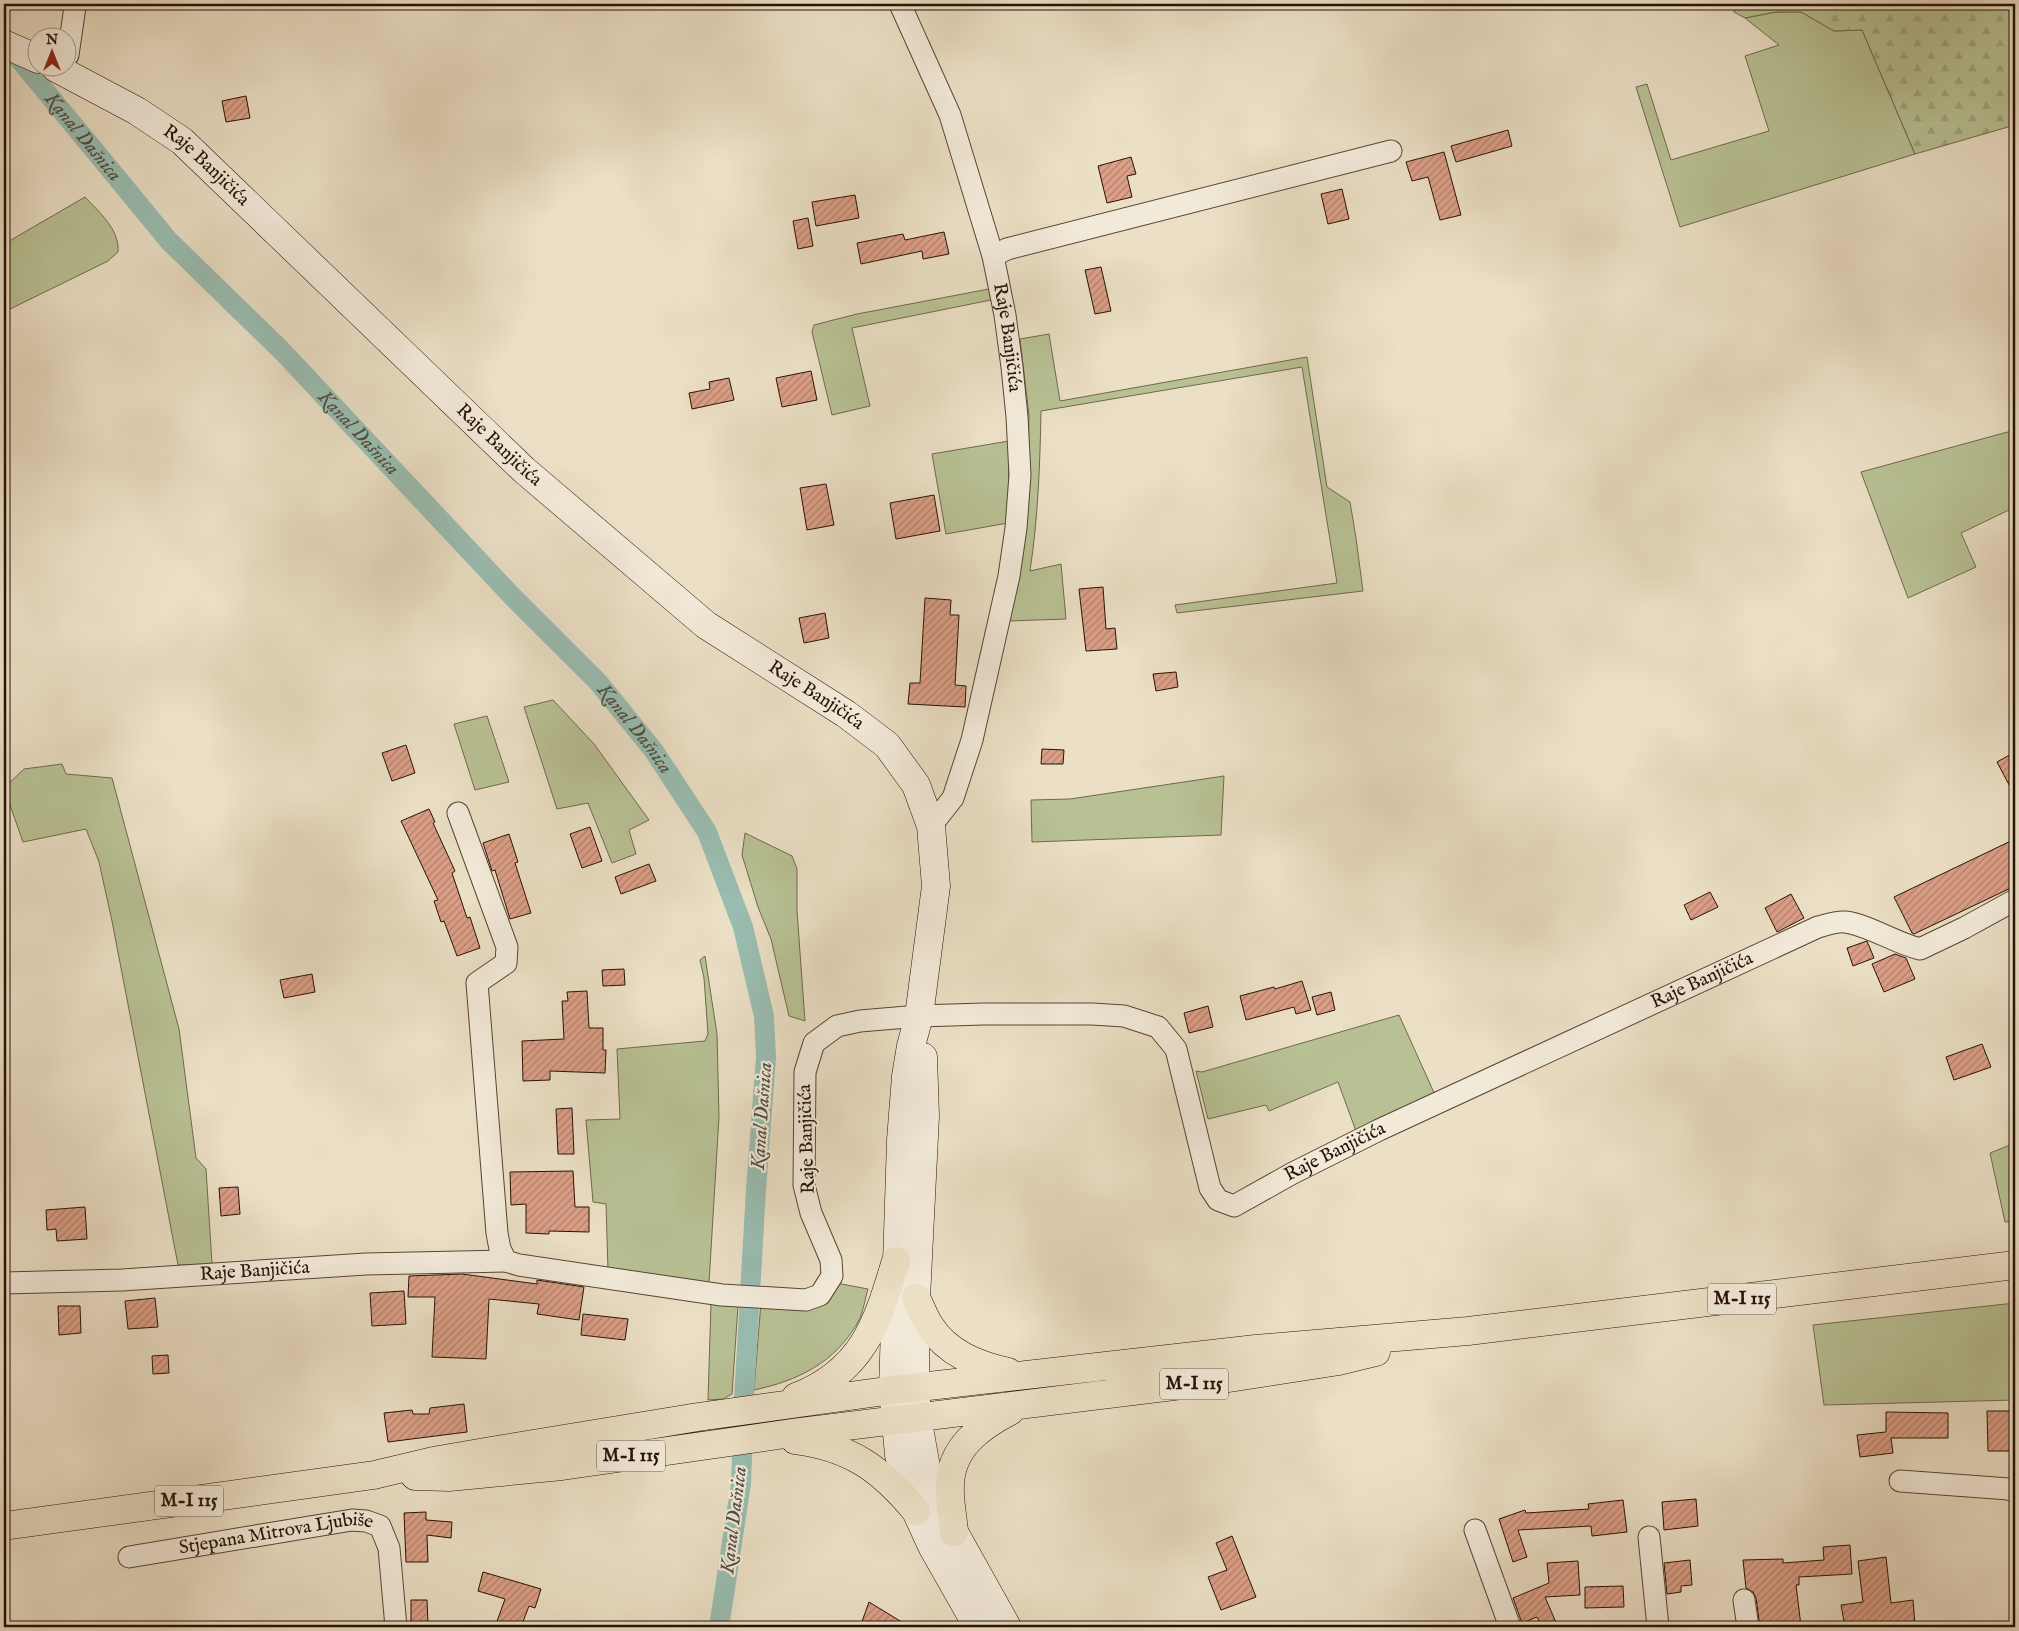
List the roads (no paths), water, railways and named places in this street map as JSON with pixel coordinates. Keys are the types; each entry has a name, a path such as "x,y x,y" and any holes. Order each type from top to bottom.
{"main road":[{"path":"4,44 28,55"},
{"name":"Raje Banjičića","path":"78,74 182,141 524,470 706,624 846,714 887,745 916,784 931,826 936,886 920,1016"},
{"path":"920,1016 911,1046 906,1076 900,1140 896,1261 906,1418 899,1455 916,1511 932,1546 978,1627"},
{"path":"904,1389 916,1298 924,1116 924,1067 920,1016"},
{"path":"761,1409 799,1396 827,1382 846,1366 869,1337 881,1312 896,1261"},
{"name":"M-I 115","path":"4,1526 374,1476 442,1459 698,1417 904,1389 1256,1349 1468,1331 2015,1265"},
{"path":"916,1298 930,1326 941,1340 956,1352 975,1363 1021,1375"},
{"name":"M-I 115","path":"374,1476 449,1477 511,1472 767,1436 1190,1384 1339,1361 1468,1331"},
{"path":"954,1532 950,1484 954,1464 961,1447 988,1422 1020,1406"},
{"path":"906,1418 954,1532 1007,1627"},
{"path":"767,1436 820,1443 862,1461 897,1488 916,1511"}],"street":[{"name":"Raje Banjičića","path":"900,4 950,115 993,256 1005,315 1017,417 1020,475 1016,528 1009,576 972,740 953,798 931,826"},
{"path":"71,28 76,5"},
{"path":"993,256 1016,247 1391,151"},
{"path":"458,813 507,946 506,963 477,983 498,1233 500,1249 506,1261"},
{"name":"Raje Banjičića","path":"4,1283 122,1280 366,1264 506,1261 519,1265 722,1295 806,1300 820,1295 832,1276 831,1260 811,1213 804,1185 805,1072 814,1043 837,1026 860,1021 920,1016 983,1014 1124,1016 1158,1027 1176,1049 1210,1188 1218,1200 1234,1206 1293,1173 1379,1130 1818,927 1844,921 1866,928 1902,944 1920,949 1964,928 2015,900"},
{"path":"1900,1481 2009,1489 2015,1492"},
{"name":"Stjepana Mitrova Ljubiše","path":"129,1557 352,1520 366,1521 380,1526 389,1548 396,1627"},
{"path":"1476,1530 1510,1627"},
{"path":"1648,1537 1658,1627"},
{"path":"1744,1600 1748,1627"}],"waterway":[{"name":"Kanal Dašnica","path":"10,48 169,241 282,351 510,594 598,682 654,751 707,832 743,927 764,1016 766,1057 756,1190 741,1484 719,1627"}]}
